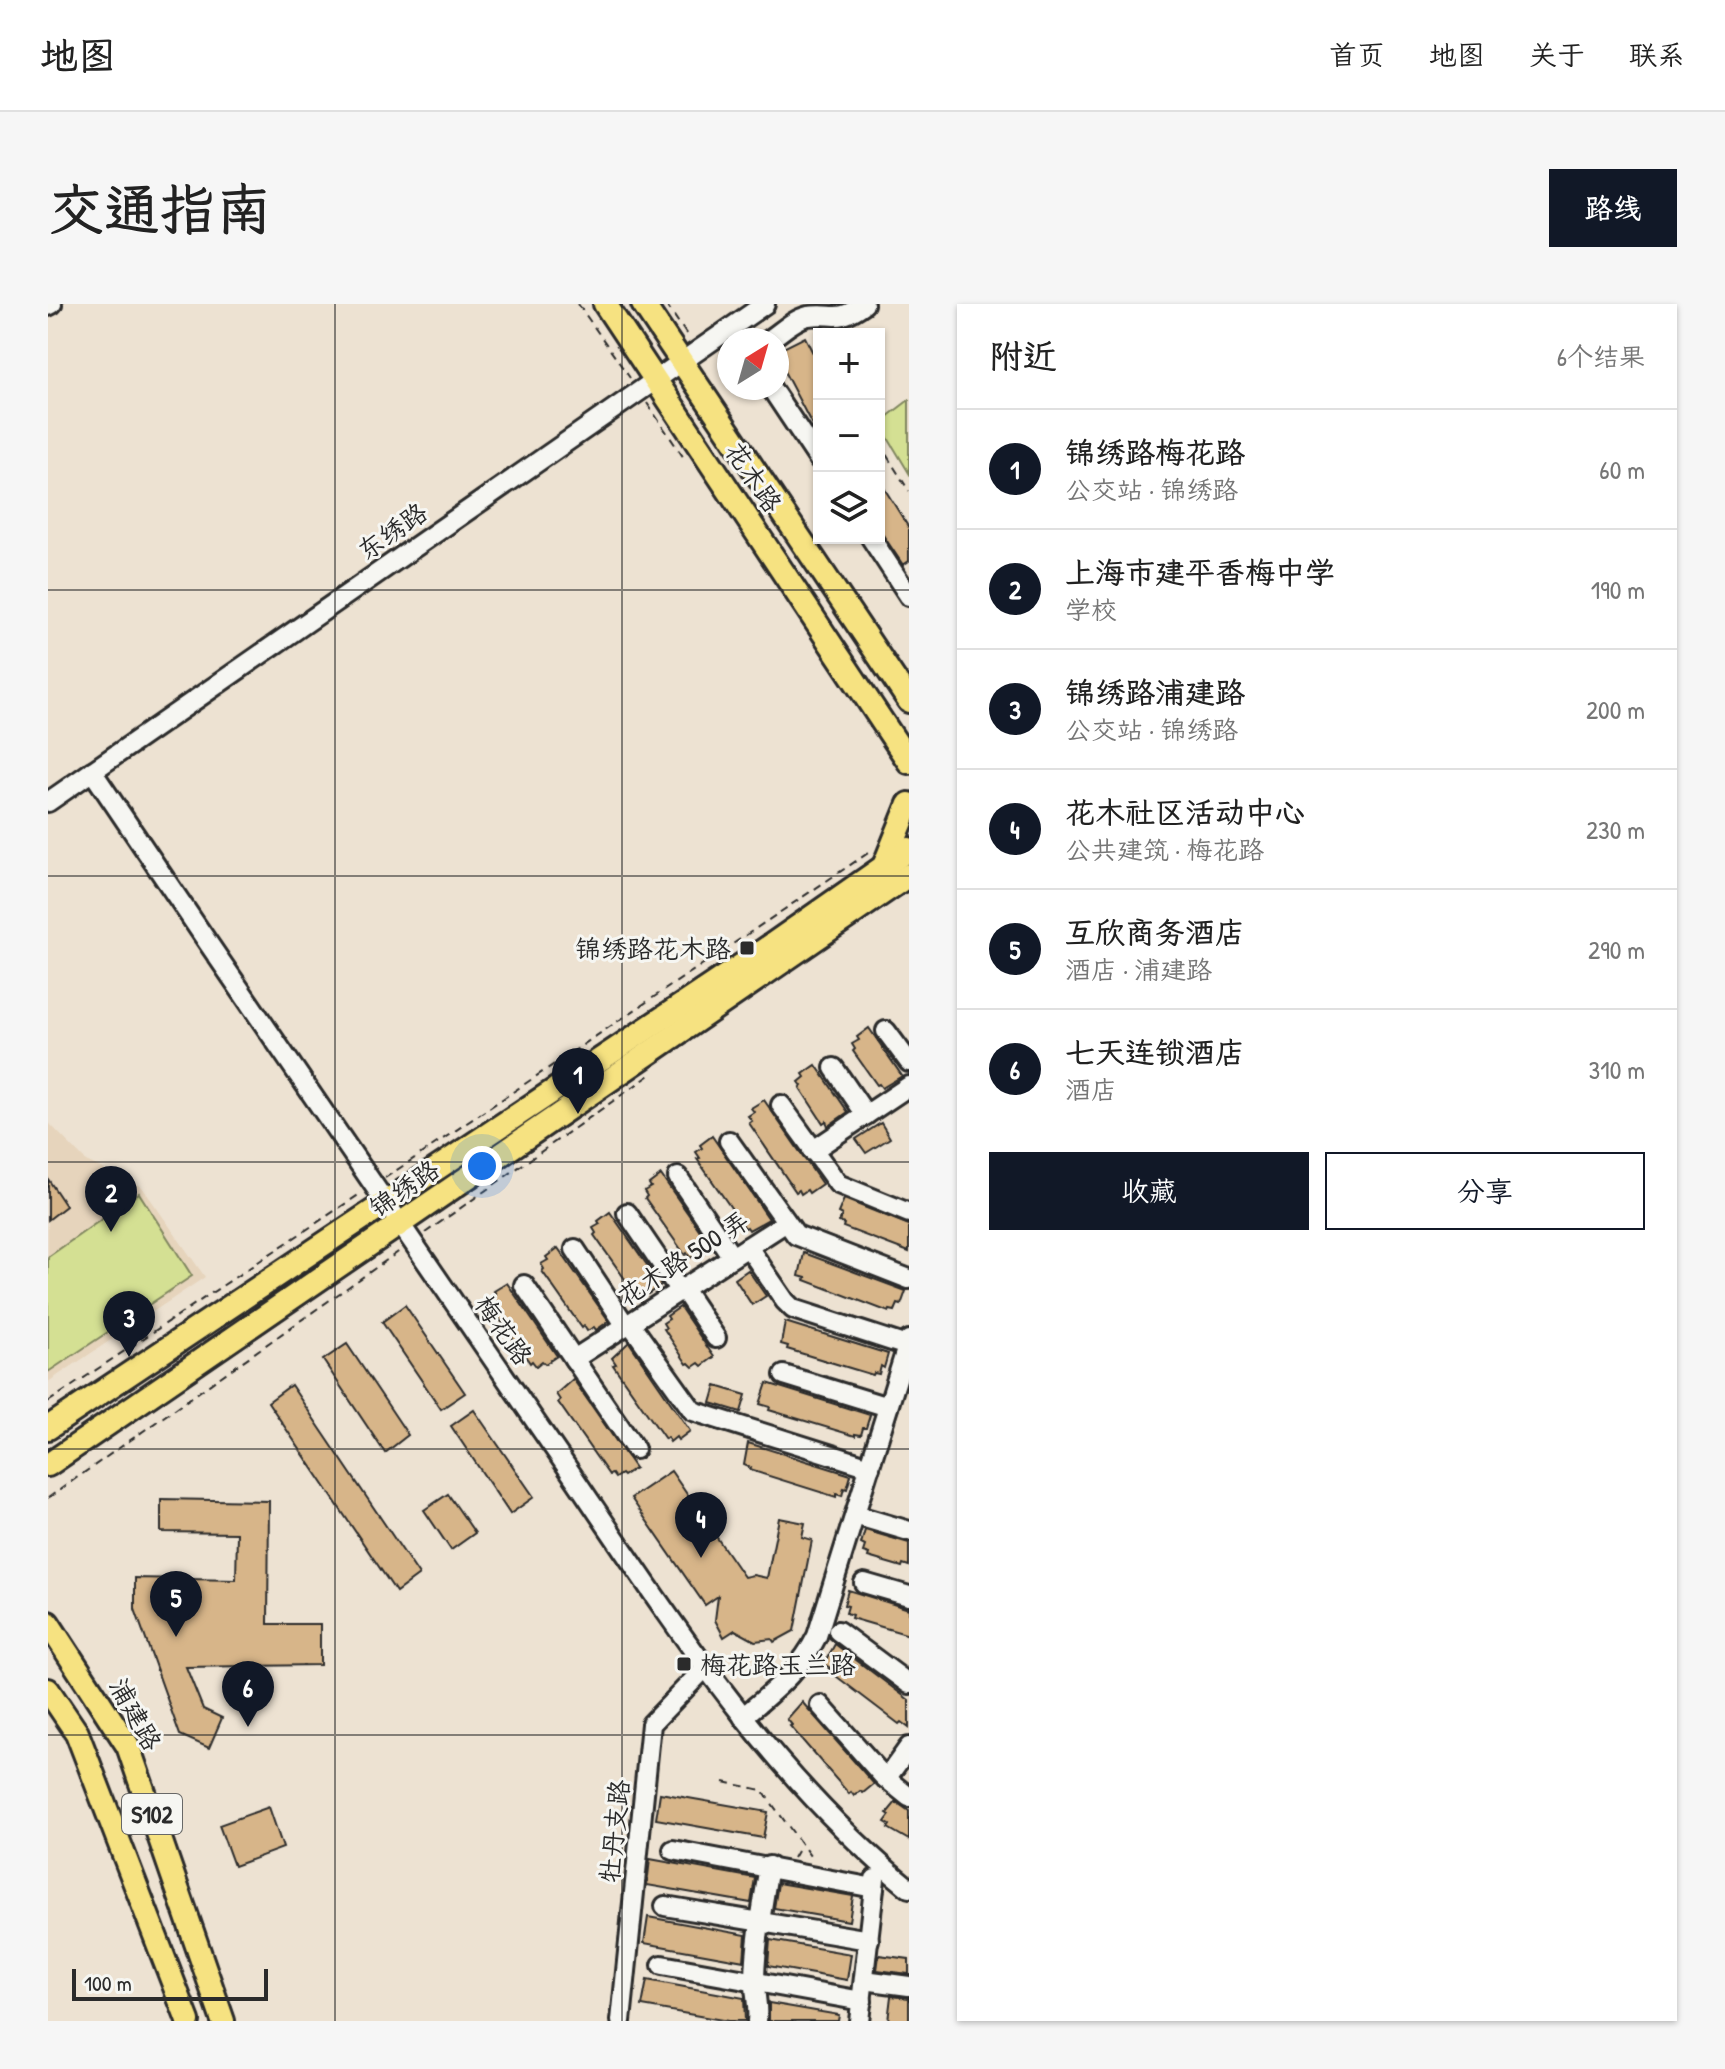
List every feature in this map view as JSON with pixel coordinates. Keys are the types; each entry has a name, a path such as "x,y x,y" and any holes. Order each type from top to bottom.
{"main road":[{"name":"花木路","path":"605,304 909,762"},
{"name":"花木路","path":"643,304 909,701"},
{"path":"894,873 909,804"},
{"name":"锦绣路","path":"48,1465 406,1234 572,1105 894,873 909,849"},
{"name":"锦绣路","path":"48,1428 378,1195 757,955 894,873"},
{"name":"浦建路","path":"48,1623 128,1746 223,2021"},
{"name":"S102","path":"48,1690 77,1733 188,2021"}],"street":[{"name":"东绣路","path":"48,802 765,304"},
{"path":"786,328 809,316 832,318 850,314 864,304"},
{"path":"779,400 813,451"},
{"path":"875,544 909,596"},
{"name":"梅花路","path":"92,771 378,1195 705,1668 805,1789 909,1888"},
{"path":"886,1031 909,1062"},
{"path":"834,1068 866,1115"},
{"path":"812,1151 909,1086"},
{"path":"781,1105 838,1184 909,1213"},
{"path":"729,1141 785,1223"},
{"path":"678,1177 740,1252 793,1309 908,1343 823,1622 810,1650 791,1676 743,1717"},
{"path":"627,1213 716,1338"},
{"name":"花木路 500 弄","path":"574,1359 785,1223 804,1240 909,1279"},
{"path":"575,1249 693,1411 870,1467"},
{"path":"524,1285 635,1449"},
{"path":"784,1375 888,1407"},
{"path":"855,1515 909,1531"},
{"path":"864,1583 909,1596"},
{"path":"838,1631 909,1684"},
{"name":"牡丹支路","path":"621,2021 651,1724 705,1668"},
{"path":"820,1705 886,1779 909,1797"},
{"path":"886,1779 909,1747"},
{"path":"673,1850 874,1888"},
{"path":"859,2021 877,1860"},
{"path":"757,2021 759,2008 754,1981 769,1866"},
{"path":"665,1906 869,1940"},
{"path":"662,1965 862,2001"},
{"path":"864,1980 909,1986"}],"path":[{"path":"885,453 909,491"},
{"path":"48,1402 894,873"},
{"path":"48,1498 406,1234 660,1068"},
{"path":"724,1782 762,1790 800,1845 830,1879"}],"shaded area":[{"path":"48,1122 86,1161 142,1187 205,1277 48,1382"}],"green space":[{"path":"909,400 909,473 885,433 885,418"},
{"path":"139,1193 192,1276 48,1372 48,1257"}],"building":[{"path":"805,337 813,353 813,427 789,381 789,345"},
{"path":"885,490 909,528 909,561 903,565 885,538"},
{"path":"869,1028 902,1076 882,1088 853,1051 852,1044"},
{"path":"816,1065 848,1112 828,1126 800,1088 799,1082 805,1077 803,1074"},
{"path":"764,1100 822,1184 809,1193 807,1190 801,1194 799,1190 796,1192 749,1123 752,1121 748,1116 754,1112 751,1108"},
{"path":"881,1123 890,1138 866,1153 856,1139"},
{"path":"712,1136 769,1219 749,1230 697,1159 700,1158 696,1152 702,1148 700,1145"},
{"path":"661,1175 712,1248 699,1257 697,1254 690,1258 687,1253 685,1255 645,1198 644,1191"},
{"path":"48,1179 66,1206 48,1220"},
{"path":"844,1199 909,1225 909,1252 843,1227 844,1224 839,1222 842,1215 838,1213"},
{"path":"610,1212 661,1285 648,1294 646,1291 640,1295 634,1292 594,1235 593,1228"},
{"path":"558,1248 609,1321 596,1330 594,1327 587,1331 584,1326 582,1328 542,1271 541,1264"},
{"path":"804,1253 906,1291 901,1305 889,1312 805,1280 799,1276"},
{"path":"748,1270 766,1296 752,1305 735,1279"},
{"path":"507,1283 557,1356 545,1364 542,1361 536,1366 532,1361 530,1363 490,1305 493,1304 489,1299 496,1294 494,1291"},
{"path":"405,1305 465,1393 441,1409 382,1322"},
{"path":"680,1307 714,1357 702,1366 699,1363 693,1367 687,1364 664,1329 663,1323 669,1319 667,1316"},
{"path":"785,1322 888,1354 884,1368 881,1366 879,1374 873,1375 787,1349 788,1346 781,1344"},
{"path":"629,1342 690,1431 678,1440 676,1437 670,1442 667,1437 665,1439 613,1365 616,1364 612,1358"},
{"path":"347,1344 408,1435 385,1453 323,1360"},
{"path":"573,1379 635,1468 623,1476 621,1474 615,1478 609,1475 558,1402 560,1400 556,1394"},
{"path":"767,1383 870,1415 866,1428 863,1428 861,1435 855,1436 769,1410 770,1407 760,1404"},
{"path":"291,1385 419,1575 396,1592 268,1402"},
{"path":"716,1386 746,1395 741,1412 711,1403"},
{"path":"474,1410 534,1497 510,1514 451,1426"},
{"path":"748,1443 851,1475 847,1489 844,1488 842,1496 836,1494 836,1497 750,1470 744,1465"},
{"path":"671,1471 744,1577 767,1578 779,1518 805,1523 802,1537 812,1540 794,1631 774,1642 772,1639 755,1641 735,1630 724,1637 715,1620 718,1596 705,1605 631,1498"},
{"path":"448,1494 475,1533 451,1550 424,1510"},
{"path":"161,1499 269,1501 268,1624 320,1624 320,1665 186,1667 203,1709 222,1718 209,1748 180,1735 135,1609 135,1578 236,1580 237,1533 161,1532"},
{"path":"865,1530 909,1543 909,1566 903,1564 902,1567 868,1557 869,1554 863,1552 865,1546 861,1544"},
{"path":"848,1590 909,1609 909,1635 851,1618 852,1615 846,1613 848,1606 844,1605"},
{"path":"835,1644 909,1700 909,1728 901,1722 899,1724 828,1670 830,1668 824,1664"},
{"path":"802,1702 874,1784 863,1793 849,1794 790,1726 787,1719"},
{"path":"660,1793 768,1812 763,1838 656,1819"},
{"path":"896,1802 909,1811 909,1840 888,1828 890,1825 885,1822 890,1815 887,1813"},
{"path":"269,1807 283,1848 234,1866 219,1825"},
{"path":"650,1859 755,1878 751,1903 647,1885"},
{"path":"778,1883 853,1896 849,1921 774,1908"},
{"path":"648,1917 746,1935 744,1961 644,1943"},
{"path":"770,1940 851,1954 847,1980 768,1966"},
{"path":"879,1955 909,1959 909,1974 877,1970"},
{"path":"647,1980 744,1998 745,2021 728,2021 642,2006"},
{"path":"891,1996 909,1998 909,2021 888,2021"},
{"path":"769,2003 839,2015 838,2021 769,2021"}],"place":[{"name":"锦绣路花木路","path":"747,948"},
{"name":"锦绣路梅花路","path":"578,1114"},
{"name":"上海市建平香梅中学","path":"111,1232"},
{"name":"锦绣路浦建路","path":"129,1357"},
{"name":"花木社区活动中心","path":"701,1558"},
{"name":"互欣商务酒店","path":"176,1637"},
{"name":"梅花路玉兰路","path":"684,1664"},
{"name":"七天连锁酒店","path":"248,1727"}]}
